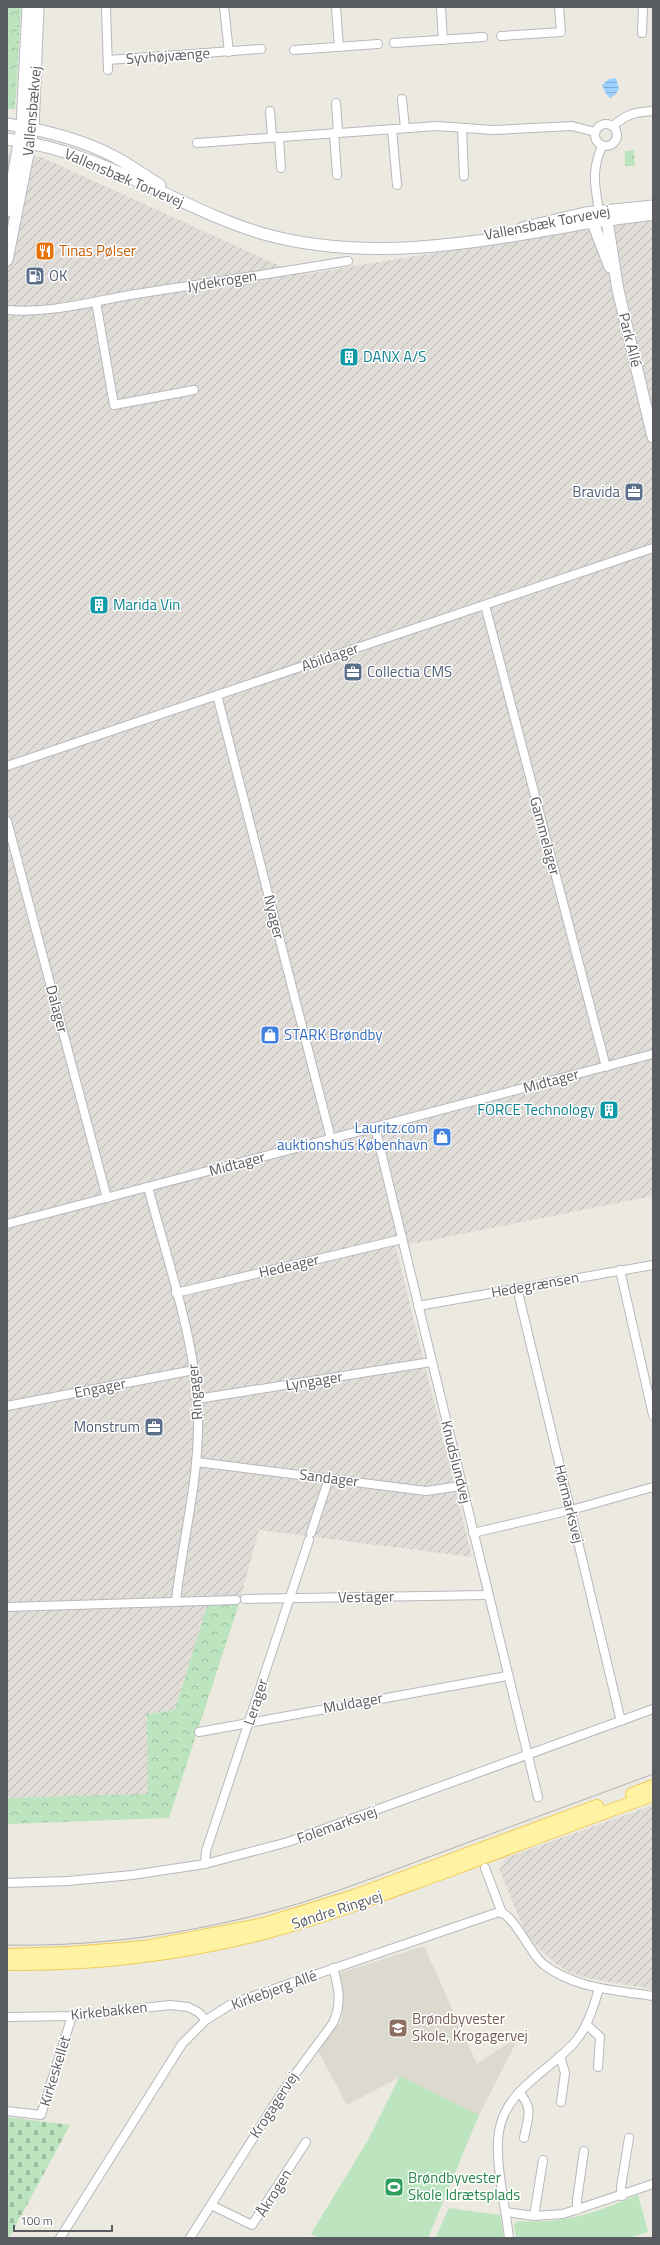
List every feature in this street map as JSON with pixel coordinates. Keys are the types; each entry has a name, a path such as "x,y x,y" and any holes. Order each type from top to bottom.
{"main road":[{"name":"Søndre Ringvej","path":"7,1955 70,1953 145,1947 264,1924 354,1896 653,1786"},
{"name":"Søndre Ringvej","path":"7,1964 69,1962 147,1955 223,1942 267,1932 357,1904 653,1795"}],"street":[{"name":"Vallensbækvej","path":"7,210 26,135 28,7"},
{"name":"Vallensbækvej","path":"7,260 26,135 38,7"},
{"name":"Syvhøjvænge","path":"106,7 108,70"},
{"name":"Syvhøjvænge","path":"224,7 229,52"},
{"path":"336,7 339,47"},
{"path":"441,7 443,40"},
{"path":"501,36 561,32 559,7"},
{"path":"642,33 643,7"},
{"path":"394,43 483,37"},
{"path":"294,50 378,44"},
{"name":"Syvhøjvænge","path":"108,60 261,50"},
{"path":"402,100 405,128"},
{"path":"336,103 337,175"},
{"path":"270,111 281,168"},
{"path":"613,126 617,132 616,140 610,146 602,146 596,142 595,132 601,125 613,126 623,117 635,112 653,111"},
{"name":"Vallensbæk Torvevej","path":"7,124 26,135 89,160 194,207 252,230 314,244 365,249 410,248 484,240 653,214"},
{"path":"197,142 437,126 493,130 572,126 595,132"},
{"path":"462,128 464,176"},
{"path":"392,129 396,185"},
{"path":"7,132 26,135"},
{"name":"Vallensbæk Torvevej","path":"7,139 26,135 77,141 114,156 194,207"},
{"path":"595,222 599,211 594,172 595,162 602,146"},
{"name":"Vallensbæk Torvevej","path":"442,245 531,226 547,220 599,211 653,206"},
{"name":"Park Allé","path":"599,211 607,221 618,290 653,437"},
{"name":"Park Allé","path":"595,222 618,290"},
{"name":"Jydekrogen","path":"7,310 26,312 96,302 348,261"},
{"path":"96,302 114,405 194,390"},
{"name":"Abildager","path":"7,766 653,548"},
{"name":"Gammelager","path":"485,604 606,1066"},
{"name":"Nyager","path":"217,696 331,1139"},
{"name":"Dalager","path":"7,820 106,1198"},
{"name":"Midtager","path":"7,1224 653,1054"},
{"name":"Knudslundvej","path":"375,1127 507,1676 538,1797"},
{"name":"Ringager","path":"148,1187 190,1347 197,1399 197,1462 176,1601"},
{"name":"Hedeager","path":"176,1293 402,1239"},
{"name":"Hedegrænsen","path":"418,1306 653,1265"},
{"path":"620,1270 653,1415"},
{"name":"Hørmarksvej","path":"517,1288 621,1721"},
{"name":"Lyngager","path":"197,1399 432,1362"},
{"name":"Engager","path":"7,1406 194,1370"},
{"name":"Sandager","path":"197,1462 426,1491 461,1486"},
{"name":"Lerager","path":"205,1864 206,1851 330,1478"},
{"path":"473,1533 571,1510 653,1487"},
{"name":"Vestager","path":"245,1599 488,1596"},
{"path":"7,1607 236,1600"},
{"name":"Muldager","path":"199,1732 507,1676"},
{"name":"Folemarksvej","path":"7,1883 68,1881 125,1876 205,1864 288,1842 653,1709"},
{"path":"485,1868 502,1913 512,1919 521,1936 542,1962 566,1978 599,1988 653,1996"},
{"name":"Kirkebjerg Allé","path":"60,2238 182,2044 206,2020 233,2003 496,1913 502,1913"},
{"name":"Krogagervej","path":"190,2238 286,2086 333,2024 338,2011 340,1998 333,1968"},
{"path":"509,2238 498,2138 501,2122 509,2104 519,2092 575,2042 586,2024 599,1988"},
{"name":"Kirkebakken","path":"7,2017 72,2016 170,2005 188,2007 198,2012 206,2020"},
{"name":"Kirkeskellet","path":"7,2111 41,2115 72,2016"},
{"path":"586,2024 600,2037 598,2067"},
{"path":"560,2056 565,2073 561,2102"},
{"path":"519,2092 528,2103 530,2109 524,2138"},
{"path":"622,2196 621,2187 629,2138"},
{"name":"Åkrogen","path":"211,2204 252,2224 306,2142"},
{"path":"578,2210 577,2200 584,2151"},
{"path":"534,2216 543,2160"},
{"path":"506,2212 534,2216 556,2215 578,2210 622,2196 653,2184"}],"shaded area":[{"path":"7,153 41,157 300,275 653,217 653,1196 396,1247 472,1557 259,1530 239,1604 207,1606 175,1710 147,1714 149,1795 7,1798"},
{"path":"653,1805 653,1989 596,1980 570,1973 555,1963 537,1947 524,1929 499,1869 506,1858"},
{"name":"Brøndbyvester Skole, Krogagervej","path":"424,1946 477,2064 520,2035 479,2115 400,2077 347,2105 317,2049 341,2022 343,1989 340,1973"}],"green space":[{"path":"7,7 21,7 16,97 11,107 7,108"},
{"path":"7,7 18,7 15,109 7,109"},
{"path":"634,150 635,166 625,166 625,151"},
{"path":"239,1604 169,1818 7,1824 7,1798 148,1794 147,1714 175,1710 207,1606"},
{"name":"Brøndbyvester Skole Idrætsplads","path":"400,2076 479,2115 428,2238 320,2238 311,2234 368,2140"},
{"path":"7,2117 70,2125 9,2238 7,2238"},
{"path":"638,2195 648,2232 629,2238 516,2238 514,2225 517,2221 551,2221 579,2216"},
{"path":"449,2208 500,2215 504,2238 435,2238"}],"water":[{"path":"616,78 619,89 615,95 610,98 606,94 602,85 609,79"}],"tram line":[{"path":"7,1945 45,1945 120,1940 194,1929 268,1912 304,1902 360,1883 653,1774"}],"place":[{"name":"Tinas Pølser","path":"45,251"},
{"name":"OK","path":"35,276"},
{"name":"DANX A/S","path":"349,357"},
{"name":"Bravida","path":"634,492"},
{"name":"Marida Vin","path":"99,605"},
{"name":"Collectia CMS","path":"353,672"},
{"name":"STARK Brøndby","path":"270,1035"},
{"name":"FORCE Technology","path":"609,1110"},
{"name":"Lauritz.com auktionshus København","path":"442,1137"},
{"name":"Monstrum","path":"154,1427"},
{"name":"Brøndbyvester Skole, Krogagervej","path":"398,2028"},
{"name":"Brøndbyvester Skole Idrætsplads","path":"394,2187"}]}
